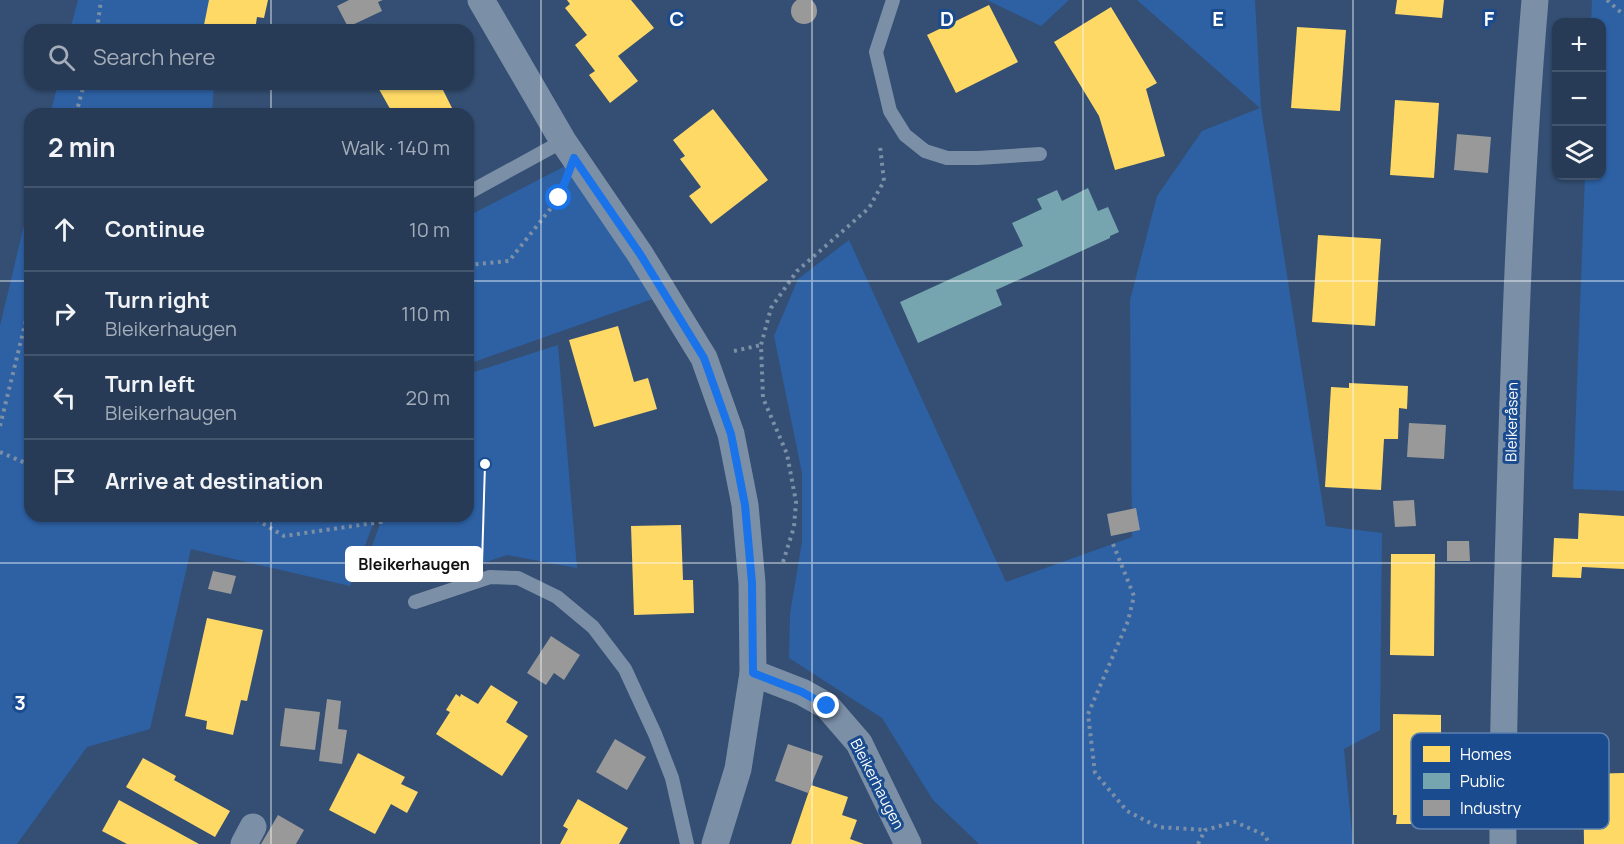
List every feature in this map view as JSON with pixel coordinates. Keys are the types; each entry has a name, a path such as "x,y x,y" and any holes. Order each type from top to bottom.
{"street":[{"path":"481,0 569,149 640,254 704,358 731,434 745,505 752,583 753,673 738,769 715,844"},
{"name":"Bleikeråsen","path":"1504,733 1513,367 1526,102 1535,0"},
{"name":"Bleikerhaugen","path":"753,673 802,692 827,706 859,743 908,844"},
{"name":"Bleikeråsen","path":"1503,829 1503,844"}],"lane":[{"path":"893,0 876,52 890,111 905,135 925,151 947,158 1040,154"},
{"path":"474,190 569,149"},
{"path":"415,603 490,577 518,578 556,597 593,627 625,669 655,734 672,778 687,844"}],"path":[{"path":"98,24 101,0"},
{"path":"1607,0 1624,15"},
{"path":"78,108 82,90"},
{"path":"780,571 794,526 796,502 787,454 764,398 761,345 771,308 797,271 869,208 884,181 878,138"},
{"path":"474,264 509,261 559,198 569,149"},
{"path":"0,426 24,328"},
{"path":"0,452 24,462"},
{"path":"260,522 284,536 381,522"},
{"path":"1113,544 1134,596 1128,621 1088,714 1095,773 1127,811 1158,827 1205,830 1235,822 1265,835 1269,844"},
{"path":"1198,844 1205,830"}],"shaded area":[{"path":"78,0 220,0 218,24 72,24"},
{"path":"987,0 1069,0 1041,26"},
{"path":"1137,0 1255,0 1261,108 1326,526 1382,533 1380,730 1344,749 1353,844 979,844 933,800 882,718 789,658 790,614 802,542 802,473 774,336 798,279 849,240 1006,582 1132,537 1130,300 1157,196 1202,131 1260,108"},
{"path":"1592,0 1624,0 1624,491 1573,489 1585,180 1606,180 1606,18 1591,18"},
{"path":"56,90 214,90 212,108 52,108"},
{"path":"573,162 661,296 474,362 474,213"},
{"path":"24,225 24,522 374,522 350,586 191,549 150,729 87,747 17,844 0,844 0,326"},
{"path":"558,345 577,568 507,555 434,579 368,557 381,522 474,522 474,372"}],"building: Homes":[{"path":"209,0 268,0 264,18 257,17 256,24 204,24"},
{"path":"567,0 631,0 654,28 618,56 638,81 610,103 589,75 595,71 575,45 587,35 565,8 570,4"},
{"path":"1397,0 1444,0 1442,18 1395,14"},
{"path":"989,5 1018,62 956,93 927,35"},
{"path":"1111,7 1157,83 1146,89 1165,156 1115,170 1099,116 1054,42"},
{"path":"1297,27 1346,30 1340,111 1291,108"},
{"path":"379,90 443,90 452,108 390,108"},
{"path":"1395,100 1439,103 1434,178 1390,175"},
{"path":"713,109 768,180 711,224 689,196 701,187 680,159 685,156 673,140"},
{"path":"1318,235 1381,239 1375,326 1312,322"},
{"path":"618,326 634,382 648,378 657,409 594,427 569,340"},
{"path":"1349,383 1408,386 1407,409 1399,408 1398,439 1384,439 1381,490 1325,487 1331,387 1349,388"},
{"path":"1579,513 1624,516 1624,569 1582,567 1581,578 1552,577 1554,538 1578,539"},
{"path":"681,525 683,580 693,580 694,613 634,615 631,526"},
{"path":"1391,554 1435,554 1434,656 1390,655"},
{"path":"207,618 263,630 247,701 241,700 233,735 206,729 207,721 185,716"},
{"path":"491,685 518,702 506,722 528,736 502,776 436,734 450,712 446,710 456,694 460,697 461,694 478,704"},
{"path":"1393,714 1441,715 1441,733 1411,733 1411,824 1396,824 1397,815 1393,815"},
{"path":"358,753 405,777 401,784 418,792 407,813 391,804 375,834 329,810"},
{"path":"143,758 176,776 174,780 230,811 215,837 126,787"},
{"path":"1609,773 1624,773 1624,844 1584,844 1584,829 1609,829"},
{"path":"811,785 848,797 842,815 857,820 850,839 864,844 791,844"},
{"path":"578,799 628,828 619,844 560,844 568,829 563,826"},
{"path":"119,800 199,844 127,844 102,831"}],"building: Public":[{"path":"1088,188 1098,211 1108,207 1119,232 996,290 1002,305 918,343 900,302 1023,246 1012,223 1042,209 1037,199 1057,190 1062,201"}],"building: Industry":[{"path":"799,-1 809,-1 816,6 816,16 809,23 799,23 792,16 792,6"},
{"path":"349,0 383,0 378,2 382,11 354,24 346,24 337,6"},
{"path":"1457,134 1491,137 1488,173 1454,170"},
{"path":"1409,423 1446,425 1444,459 1407,457"},
{"path":"1414,500 1416,526 1395,527 1393,501"},
{"path":"1136,508 1140,530 1111,536 1107,514"},
{"path":"1447,541 1469,541 1470,561 1447,561"},
{"path":"213,571 236,576 231,594 208,589"},
{"path":"551,636 580,655 564,680 554,673 546,685 527,673"},
{"path":"327,699 341,701 338,729 347,730 342,764 319,761"},
{"path":"285,708 320,712 315,750 280,746"},
{"path":"615,739 646,757 627,790 596,772"},
{"path":"788,744 823,756 808,793 775,781"},
{"path":"278,815 304,830 296,844 261,844"}],"place":[{"name":"Bleikerhaugen","path":"485,464"}],"route":[{"path":"559,198 574,158 640,254 704,358 731,434 745,505 752,583 753,673 802,692 827,706"}]}
